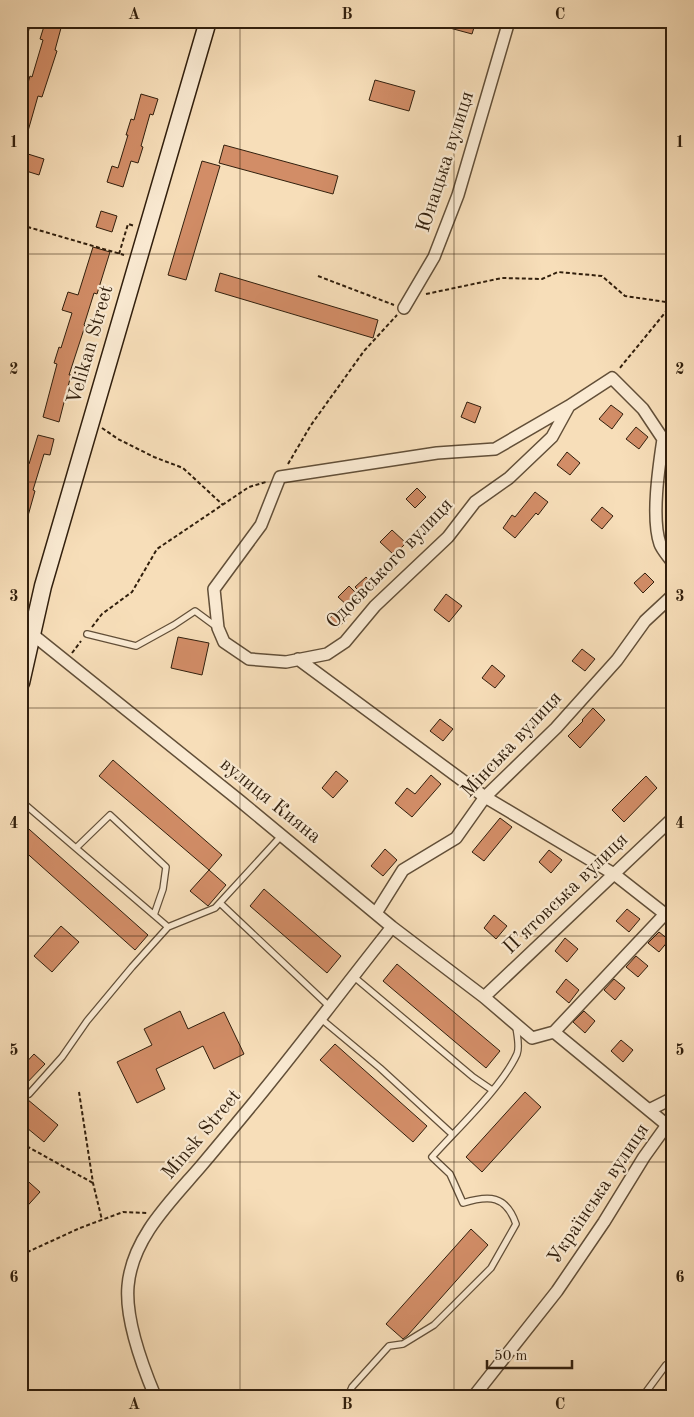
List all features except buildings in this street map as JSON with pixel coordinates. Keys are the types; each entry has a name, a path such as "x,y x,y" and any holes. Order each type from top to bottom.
{"street":[{"path":"21,33 25,21"},
{"name":"Velikan Street","path":"21,683 42,586 208,21"},
{"name":"Юнацька вулиця","path":"404,308 434,257 458,195 509,21"},
{"path":"280,477 437,453 495,449 612,378 643,409 663,439 658,470 656,520 660,545 673,563"},
{"name":"Одоєвського вулиця","path":"280,477 261,525 214,589 218,628 224,642 249,659 286,662 327,654 345,642 376,606 448,537 475,502 509,478 552,437 568,406"},
{"name":"Мінська вулиця","path":"376,914 403,870 456,838 485,797 556,728 616,660 646,621 673,595"},
{"name":"вулиця Кияна","path":"32,634 282,835 392,927 484,998"},
{"path":"298,659 485,797 614,874 669,916 554,1032 532,1038 484,998"},
{"name":"П’ятовська вулиця","path":"484,998 673,818"},
{"name":"Minsk Street","path":"154,1396 139,1358 129,1307 128,1287 136,1253 161,1214 264,1090 392,927"},
{"name":"Українська вулиця","path":"474,1396 557,1291 667,1125 554,1032"},
{"path":"649,1110 673,1098"}],"lane":[{"path":"86,634 136,646 195,612 218,628"},
{"path":"21,801 168,927"},
{"path":"76,848 110,816 166,867 163,889 154,915"},
{"path":"29,1094 62,1057 98,1007 168,927 208,911 220,903 282,835"},
{"path":"220,903 330,1006"},
{"path":"353,976 473,1077 492,1090"},
{"path":"320,1018 380,1068 452,1134"},
{"path":"348,1396 352,1386 388,1346 403,1344 434,1325 491,1268 516,1224 511,1209 493,1198 481,1197 463,1203 450,1174 432,1157 504,1075 518,1052 516,1025"},
{"path":"643,1396 666,1364"}],"path":[{"path":"119,254 128,224 147,230"},
{"path":"21,225 138,259"},
{"path":"425,294 502,278 542,279 558,272 602,276 625,296 673,303"},
{"path":"66,661 102,614 132,592 157,549 249,487 280,477 311,425 364,351 404,308 318,276"},
{"path":"612,378 673,303"},
{"path":"90,422 97,424 118,439 154,457 183,468 223,505"},
{"path":"79,1092 93,1183 102,1220"},
{"path":"21,1143 93,1183"},
{"path":"21,1255 57,1237 123,1212 161,1214"}]}
